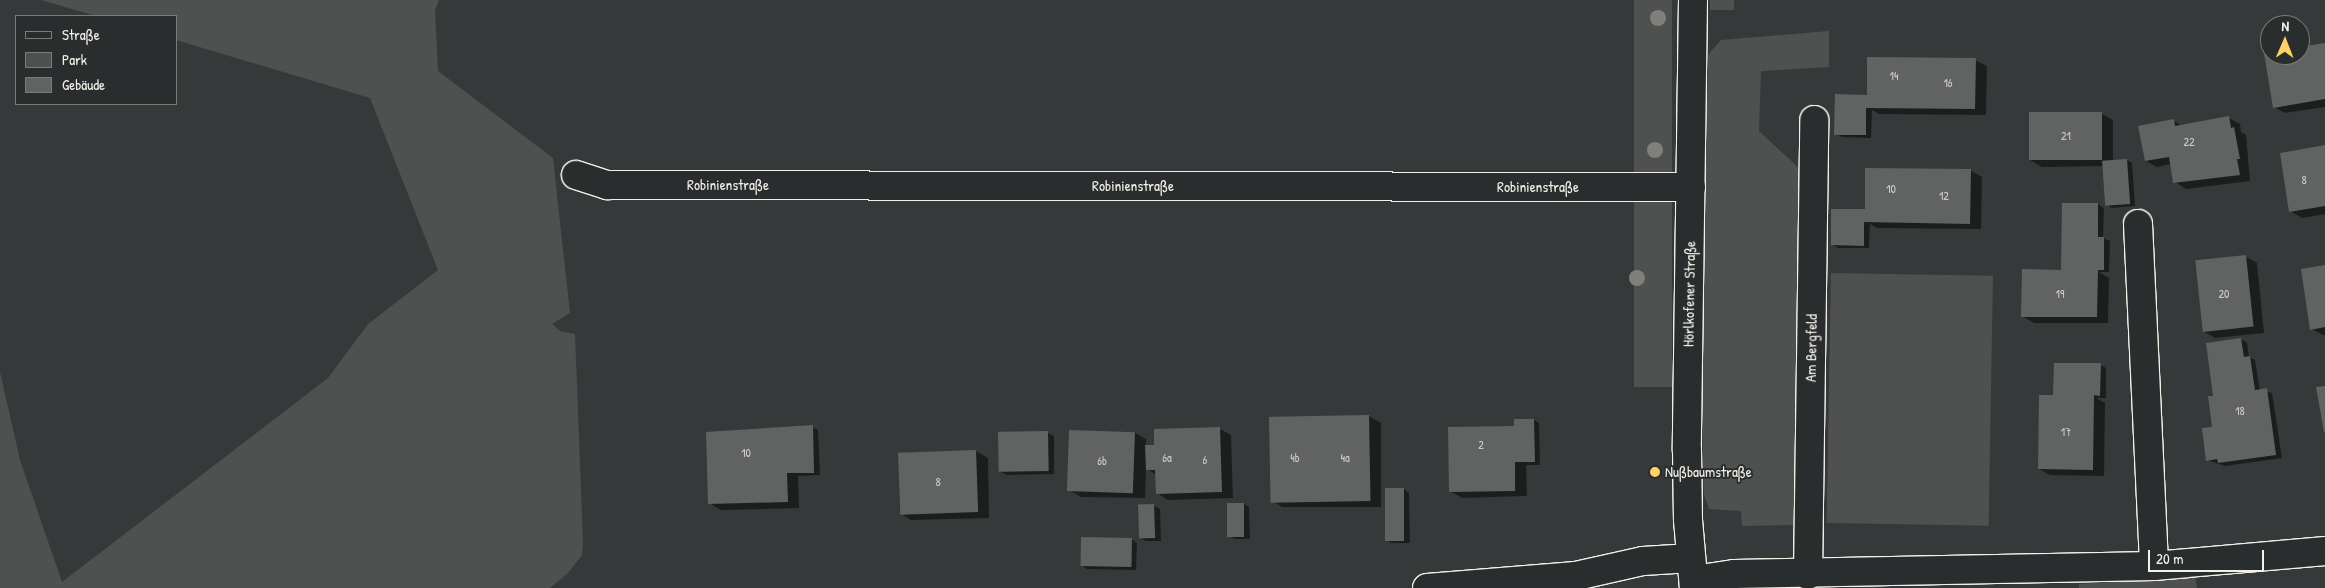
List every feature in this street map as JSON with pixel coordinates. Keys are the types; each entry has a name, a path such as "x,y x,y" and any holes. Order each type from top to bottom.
{"street":[{"name":"Hörlkofener Straße","path":"1693,0 1687,450 1693,575"},
{"name":"Am Bergfeld","path":"1808,575 1814,120"},
{"name":"Robinienstraße","path":"576,175 617,185 1690,187"},
{"path":"2138,224 2154,566"},
{"path":"1428,588 1576,576 1643,561 1693,575 1808,575 1935,580 2154,566 2325,551"}],"green space":[{"path":"41,0 439,0 435,10 438,71 553,158 570,313 552,324 560,331 575,334 583,542 582,555 568,573 550,588 0,588 0,372 20,460 62,582 328,378 368,324 438,270 370,98 178,41 178,15 93,15"},
{"path":"1634,0 1672,0 1672,387 1634,387"},
{"path":"1710,0 1734,0 1734,10 1710,10"},
{"path":"1829,31 1829,67 1761,71 1759,131 1801,170 1796,514 1794,525 1742,526 1741,511 1709,509 1704,495 1701,386 1708,55 1721,40"},
{"path":"1831,273 1993,276 1989,526 1827,523"},
{"path":"2195,577 2197,588 2079,588 2079,584"}],"building":[{"path":"2325,43 2325,99 2273,108 2266,65 2310,65 2310,45"},
{"path":"1867,57 1976,58 1975,109 1866,108 1866,135 1834,135 1835,94 1867,95"},
{"path":"2029,112 2102,112 2102,160 2029,160"},
{"path":"2229,116 2231,128 2234,127 2240,159 2237,159 2240,175 2173,183 2169,157 2145,161 2138,126 2174,119 2175,126"},
{"path":"2325,145 2325,206 2289,212 2280,153"},
{"path":"2127,159 2130,204 2105,206 2102,161"},
{"path":"1865,168 1971,169 1970,224 1864,222 1864,246 1831,245 1831,209 1865,209"},
{"path":"2062,203 2098,203 2098,237 2104,237 2104,270 2098,270 2097,317 2021,317 2022,269 2061,270"},
{"path":"2246,255 2254,327 2203,332 2195,260"},
{"path":"2325,265 2325,327 2310,330 2301,269"},
{"path":"2241,338 2244,357 2250,356 2255,390 2267,388 2276,455 2218,463 2217,459 2206,461 2202,428 2212,427 2208,396 2213,396 2206,343"},
{"path":"2054,363 2101,363 2100,396 2094,395 2093,470 2038,469 2039,395 2053,395"},
{"path":"2325,386 2325,432 2324,432 2316,387"},
{"path":"1369,415 1371,501 1271,503 1269,417"},
{"path":"1514,419 1534,419 1535,462 1515,462 1515,491 1449,492 1448,427 1514,426"},
{"path":"813,425 814,473 787,473 788,502 708,504 706,432"},
{"path":"1220,427 1222,492 1156,494 1155,470 1146,470 1145,445 1154,445 1154,429"},
{"path":"1069,430 1135,432 1133,493 1067,491"},
{"path":"1048,431 1049,471 999,472 998,432"},
{"path":"976,450 978,512 900,515 898,453"},
{"path":"1385,488 1404,488 1404,541 1385,541"},
{"path":"1227,503 1244,503 1244,537 1227,537"},
{"path":"1154,504 1155,538 1139,539 1138,505"},
{"path":"1081,537 1132,538 1131,567 1080,566"}],"place":[{"name":"Nußbaumstraße","path":"1655,472"}]}
